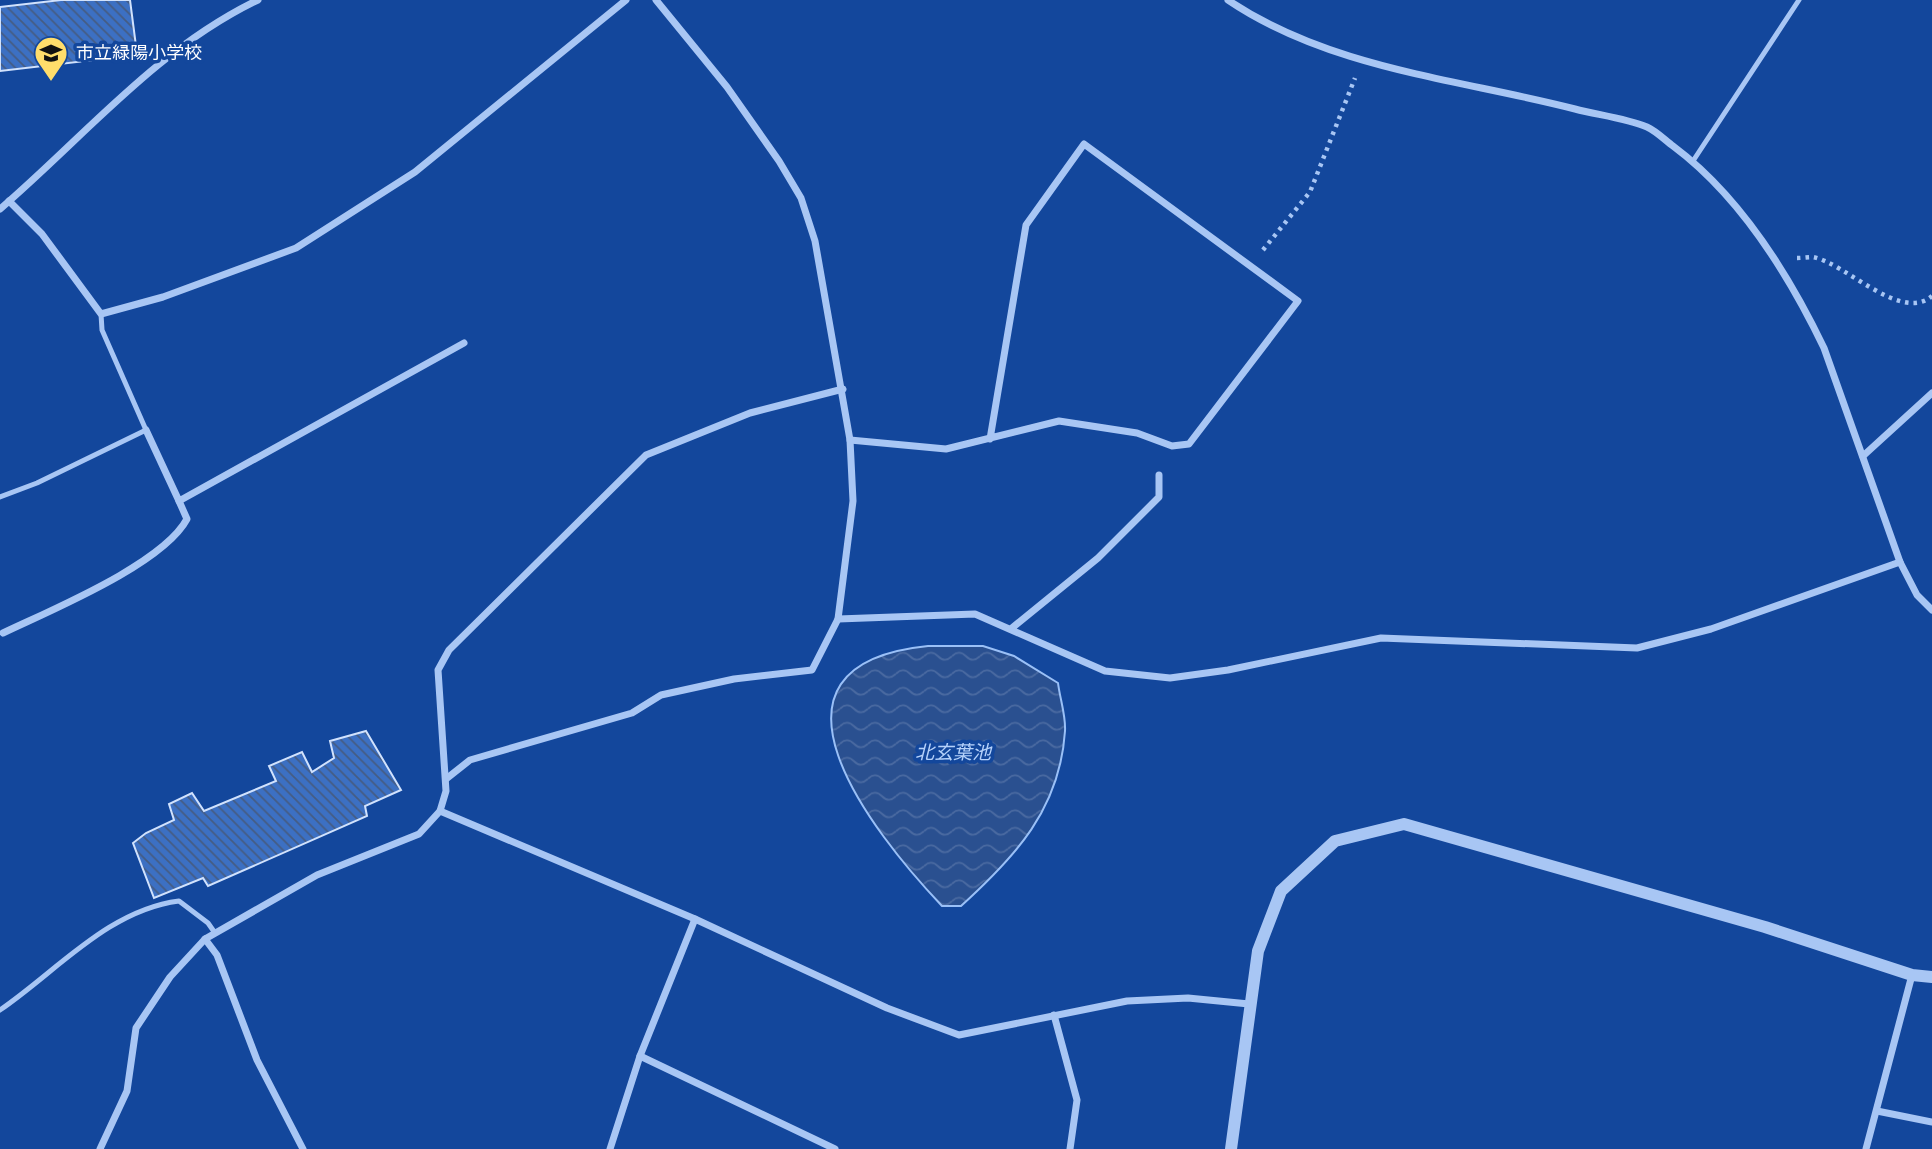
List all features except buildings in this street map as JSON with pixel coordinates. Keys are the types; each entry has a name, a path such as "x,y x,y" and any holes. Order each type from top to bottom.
{"street":[{"path":"0,209 97,118 195,35 258,0"},
{"path":"9,201 42,234 101,314 163,297 296,248 415,172 626,0"},
{"path":"446,779 470,760 632,713 661,695 734,679 812,670 838,619 853,501 850,440 815,240 800,198 727,87 656,0"},
{"path":"1228,0 1307,40 1362,61 1512,93 1649,128 1693,160 1744,214 1810,318 1824,348 1900,562 1917,596 1932,610"},
{"path":"850,440 946,449 990,439 1068,421 1137,433 1172,446 1189,444 1298,301 1084,144 1026,225 990,439"},
{"path":"179,501 464,343"},
{"path":"100,1149 127,1091 136,1028 170,977 205,939 317,875 419,834 440,811 445,803 446,779 438,670 449,649 646,454 750,413 843,389"},
{"path":"1863,456 1932,393"},
{"path":"3,633 124,573 180,532 187,519 146,430"},
{"path":"1012,628 1098,558 1159,498 1159,475"},
{"path":"838,619 975,614 1105,671 1170,678 1228,670 1381,638 1637,648 1711,629 1900,562"},
{"path":"440,811 695,919 887,1008 959,1035 1054,1015 1151,1000 1188,998 1249,1004"},
{"path":"1231,1149 1258,951 1282,891 1335,841 1404,824 1765,927 1912,975 1932,977"},
{"path":"610,1149 640,1056 695,919"},
{"path":"205,939 217,955 257,1060 303,1149"},
{"path":"1866,1149 1912,975"},
{"path":"1054,1015 1077,1100 1070,1149"},
{"path":"640,1056 835,1149"},
{"path":"1877,1111 1932,1122"}],"lane":[{"path":"1693,160 1799,0"},
{"path":"0,497 37,483 146,430 102,330 101,314"},
{"path":"0,1010 102,931 162,903 179,901 208,923 215,933"}],"path":[{"path":"1250,266 1310,192 1362,61"},
{"path":"1772,258 1815,257 1874,289 1910,304 1920,304 1932,296"}],"water":[{"name":"北玄葉池","path":"928,646 983,646 1014,656 1058,683 1065,719 1061,759 1044,808 1016,850 961,906 942,906 884,837 857,797 838,756 831,717 841,684 872,660"}],"place":[{"name":"市立緑陽小学校","path":"51,83"}]}
